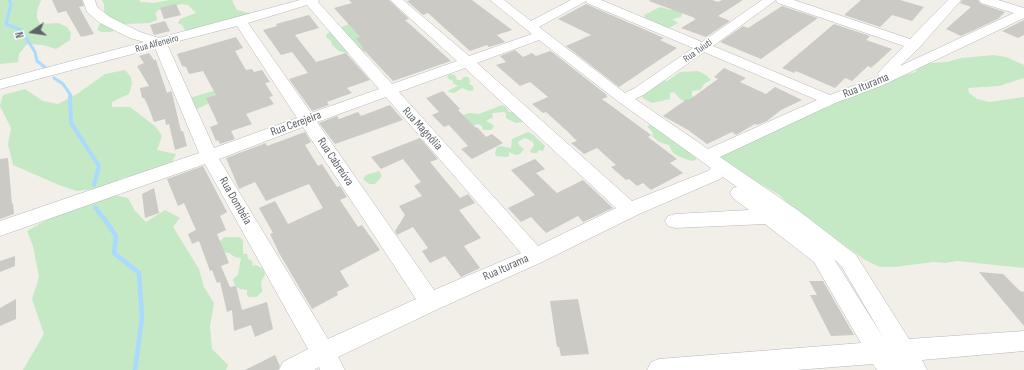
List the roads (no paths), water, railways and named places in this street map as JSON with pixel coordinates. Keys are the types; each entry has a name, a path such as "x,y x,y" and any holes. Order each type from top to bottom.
{"street":[{"name":"Rua Alfeneiro","path":"0,85 160,43 312,0"},
{"name":"Rua Magnólia","path":"312,0 388,91 535,256"},
{"path":"396,0 467,62 630,210"},
{"path":"496,0 714,167 770,216 821,256 886,362"},
{"name":"Rua Cerejeira","path":"0,229 209,156 467,62 535,31 580,0"},
{"path":"591,0 702,48 830,100"},
{"name":"Rua Tuiuti","path":"624,99 640,91 770,0"},
{"path":"782,0 914,45"},
{"path":"876,83 914,45 954,0"},
{"path":"985,0 1024,12"},
{"path":"90,4 105,20 135,35 160,43"},
{"name":"Rua Iturama","path":"291,370 328,361 430,302 535,256 714,167 830,100 876,83 1024,12"},
{"name":"Rua Cabreúva","path":"240,21 430,302"},
{"name":"Rua Dombéia","path":"160,43 209,156 328,361"},
{"path":"714,167 792,216 849,262 909,361"},
{"path":"675,221 792,216"},
{"path":"659,370 909,361 1024,341"}],"waterway":[{"path":"9,0 11,4 6,24 21,30 35,52 37,61 46,68"},
{"path":"54,78 63,84 70,96"},
{"path":"70,96 71,123 99,166 94,185"},
{"path":"95,207 103,218"},
{"path":"103,217 116,236 114,253 139,273 142,318 135,370"}]}
